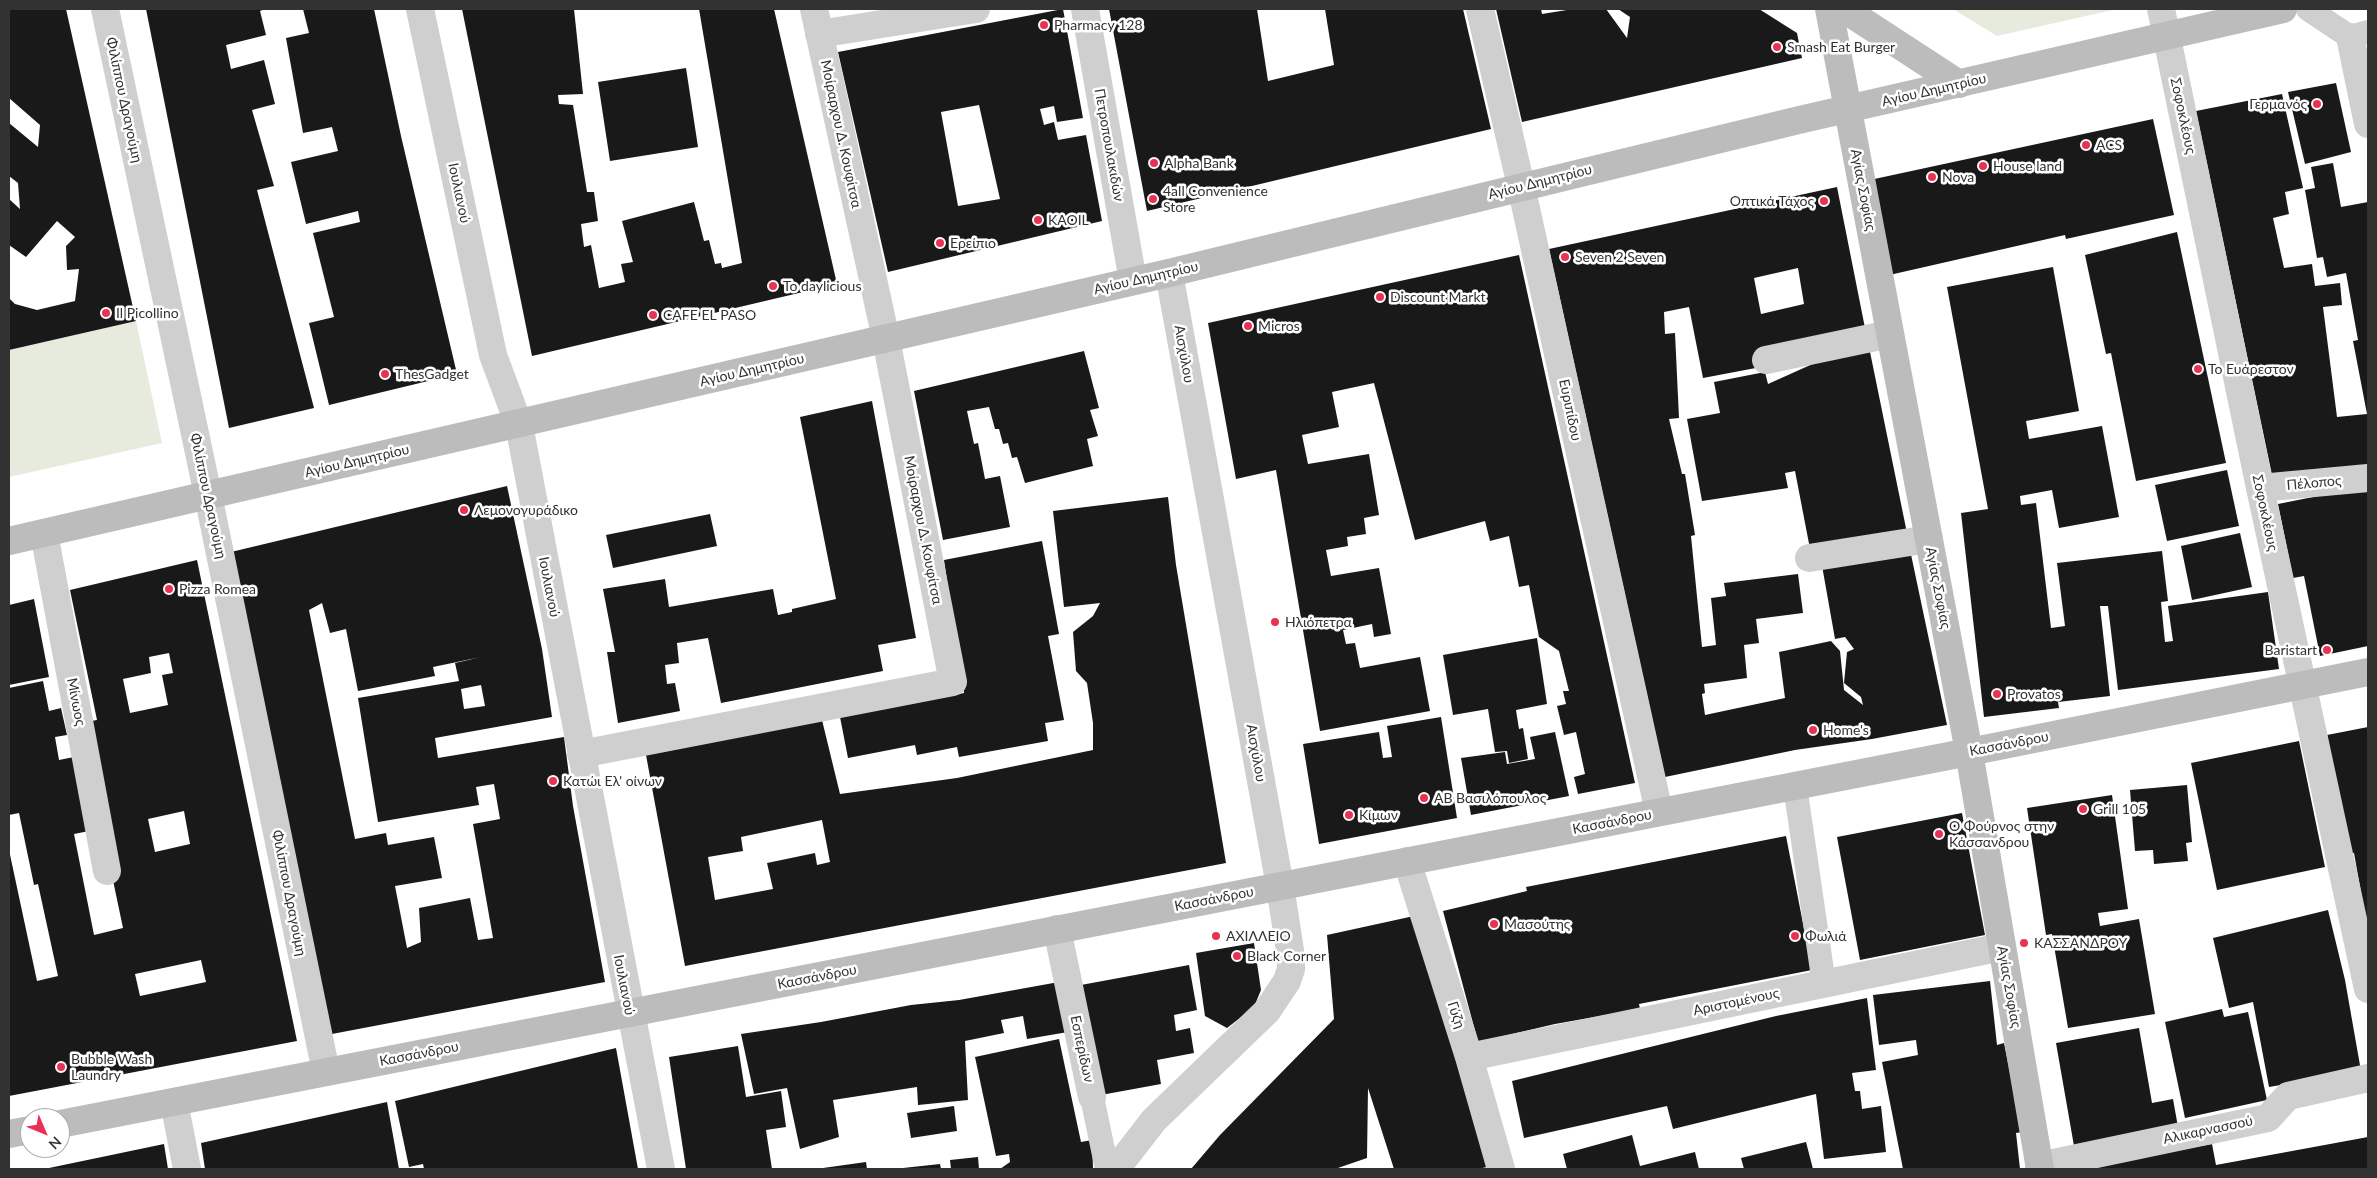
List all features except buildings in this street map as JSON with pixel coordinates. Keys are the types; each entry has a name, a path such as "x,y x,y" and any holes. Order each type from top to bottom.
{"main road":[{"name":"Αγίας Σοφίας","path":"1829,9 1969,752 2040,1167"},
{"path":"1844,9 1959,84"},
{"name":"Αγίου Δημητρίου","path":"9,541 519,425 1169,273 1521,186 2275,10"},
{"name":"Κασσάνδρου","path":"70,1122 1969,752 2368,672"}],"street":[{"name":"Φιλίππου Δραγούμη","path":"105,9 208,495 326,1072"},
{"name":"Ιουλιανού","path":"420,9 495,363 519,425 661,1169"},
{"path":"816,22 976,9"},
{"name":"Πετροπουλακιδών","path":"1085,9 1133,281"},
{"name":"Ευριπίδου","path":"1480,9 1521,186 1659,812"},
{"name":"Σοφοκλέους","path":"2160,9 2260,488 2368,989"},
{"name":"Μοίραρχου Δ. Κουφίτσα","path":"581,754 952,682 886,339 816,22"},
{"path":"2359,34 2368,124"},
{"name":"Αισχύλου","path":"1116,1169 1154,1120 1267,1011 1287,981 1291,969 1291,957 1280,886 1169,273"},
{"path":"1766,360 1890,334"},
{"name":"Πέλοπος","path":"2260,488 2368,478"},
{"name":"Μίνωος","path":"44,533 107,870"},
{"path":"1809,558 1929,539"},
{"name":"Γύζη","path":"1407,861 1469,1057 1500,1169"},
{"name":"Εσπερίδων","path":"1057,930 1092,1097"},
{"name":"Αριστομένους","path":"1469,1057 2002,947"},
{"name":"Αλικαρνασσού","path":"2040,1167 2268,1118 2288,1096 2368,1078"},
{"path":"174,1102 186,1169"}],"lane":[{"path":"2308,9 2359,34"},
{"path":"1795,786 1824,984"},
{"name":"Εσπερίδων","path":"1092,1097 1107,1169"}],"shaded area":[{"path":"1953,9 2117,9 1997,36"},
{"path":"136,321 162,443 9,477 9,350"}],"place":[{"name":"Pharmacy 128","path":"1044,25"},
{"name":"Smash Eat Burger","path":"1777,47"},
{"name":"Γερμανός","path":"2317,104"},
{"name":"ACS","path":"2086,145"},
{"name":"Alpha Bank","path":"1154,163"},
{"name":"House land","path":"1983,166"},
{"name":"Nova","path":"1932,177"},
{"name":"4all Convenience Store","path":"1153,199"},
{"name":"Οπτικά Τάχος","path":"1824,201"},
{"name":"KAOIL","path":"1038,220"},
{"name":"Ερείπιο","path":"940,243"},
{"name":"Seven 2 Seven","path":"1565,257"},
{"name":"To daylicious","path":"773,286"},
{"name":"Discount Markt","path":"1380,297"},
{"name":"Il Picollino","path":"106,313"},
{"name":"CAFE EL PASO","path":"653,315"},
{"name":"Micros","path":"1248,326"},
{"name":"Το Ευάρεστον","path":"2198,369"},
{"name":"ThesGadget","path":"385,374"},
{"name":"Λεμονογυράδικο","path":"464,510"},
{"name":"Pizza Romea","path":"169,589"},
{"name":"Ηλιόπετρα","path":"1275,622"},
{"name":"Baristart","path":"2327,650"},
{"name":"Provatos","path":"1997,694"},
{"name":"Home's","path":"1813,730"},
{"name":"Κατώι Ελ' οίνων","path":"553,781"},
{"name":"ΑΒ Βασιλόπουλος","path":"1424,798"},
{"name":"Grill 105","path":"2083,809"},
{"name":"Κίμων","path":"1349,815"},
{"name":"Ο Φούρνος στην Κάσσανδρου","path":"1939,834"},
{"name":"Μασούτης","path":"1494,924"},
{"name":"ΑΧΙΛΛΕΙΟ","path":"1216,936"},
{"name":"Φωλιά","path":"1795,936"},
{"name":"ΚΑΣΣΑΝΔΡΟΥ","path":"2024,943"},
{"name":"Black Corner","path":"1237,956"},
{"name":"Bubble Wash Laundry","path":"61,1067"}]}
